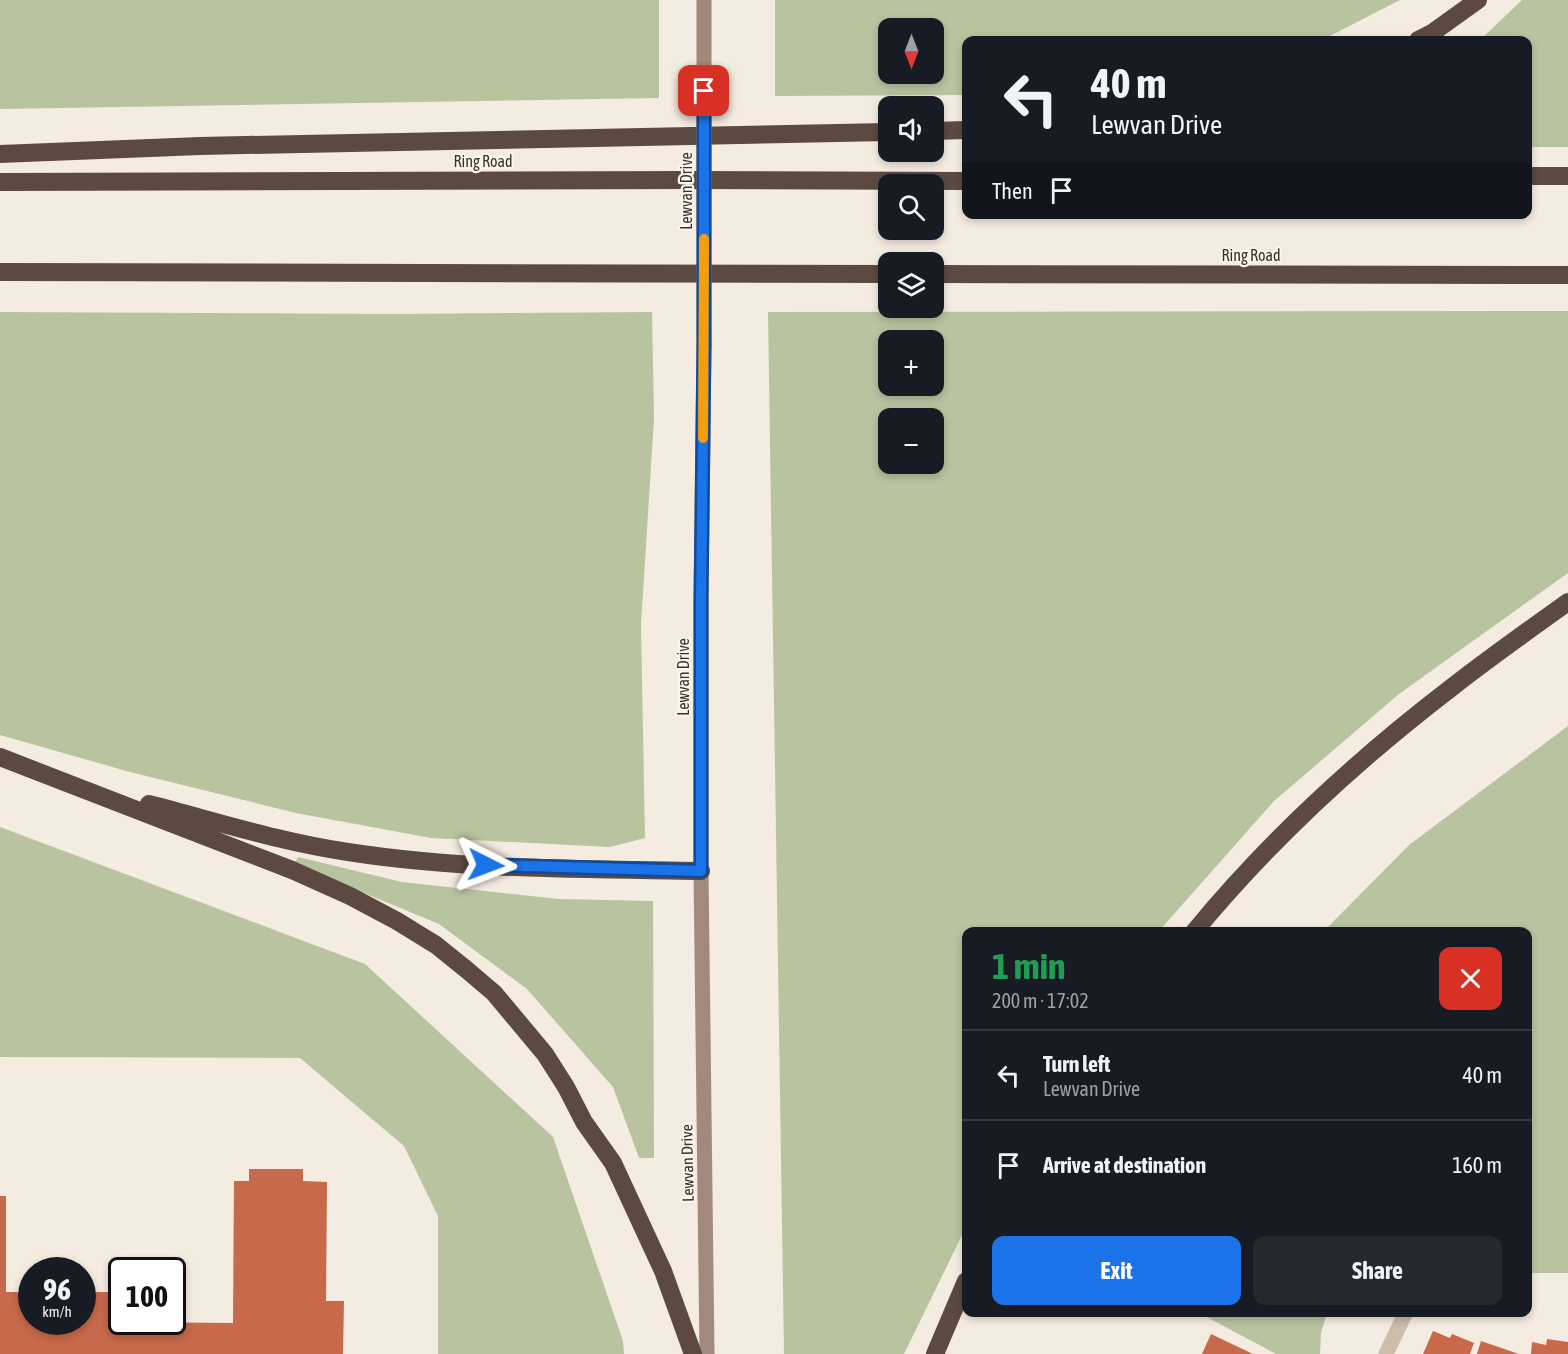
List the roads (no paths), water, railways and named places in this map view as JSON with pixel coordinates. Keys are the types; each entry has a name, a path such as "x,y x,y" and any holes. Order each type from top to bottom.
{"highway":[{"path":"1426,36 1478,0"},
{"path":"944,130 962,130"},
{"path":"0,154 200,146 878,132"},
{"path":"1532,176 1568,176"},
{"name":"Ring Road","path":"0,182 962,181"},
{"path":"0,272 878,274"},
{"name":"Ring Road","path":"944,274 1568,275"},
{"path":"1198,927 1249,869 1302,815 1371,753 1449,689 1568,602"},
{"path":"0,755 119,796 290,842 348,852 463,864 533,868 701,871"},
{"path":"0,755 292,870 340,892 397,921 436,945 494,993 545,1054 584,1122 613,1163 663,1271 693,1354"},
{"path":"935,1354 962,1290"}],"main road":[{"name":"Lewvan Drive","path":"704,0 701,871 707,1354"}],"street":[{"path":"1386,1354 1404,1317"}]}
